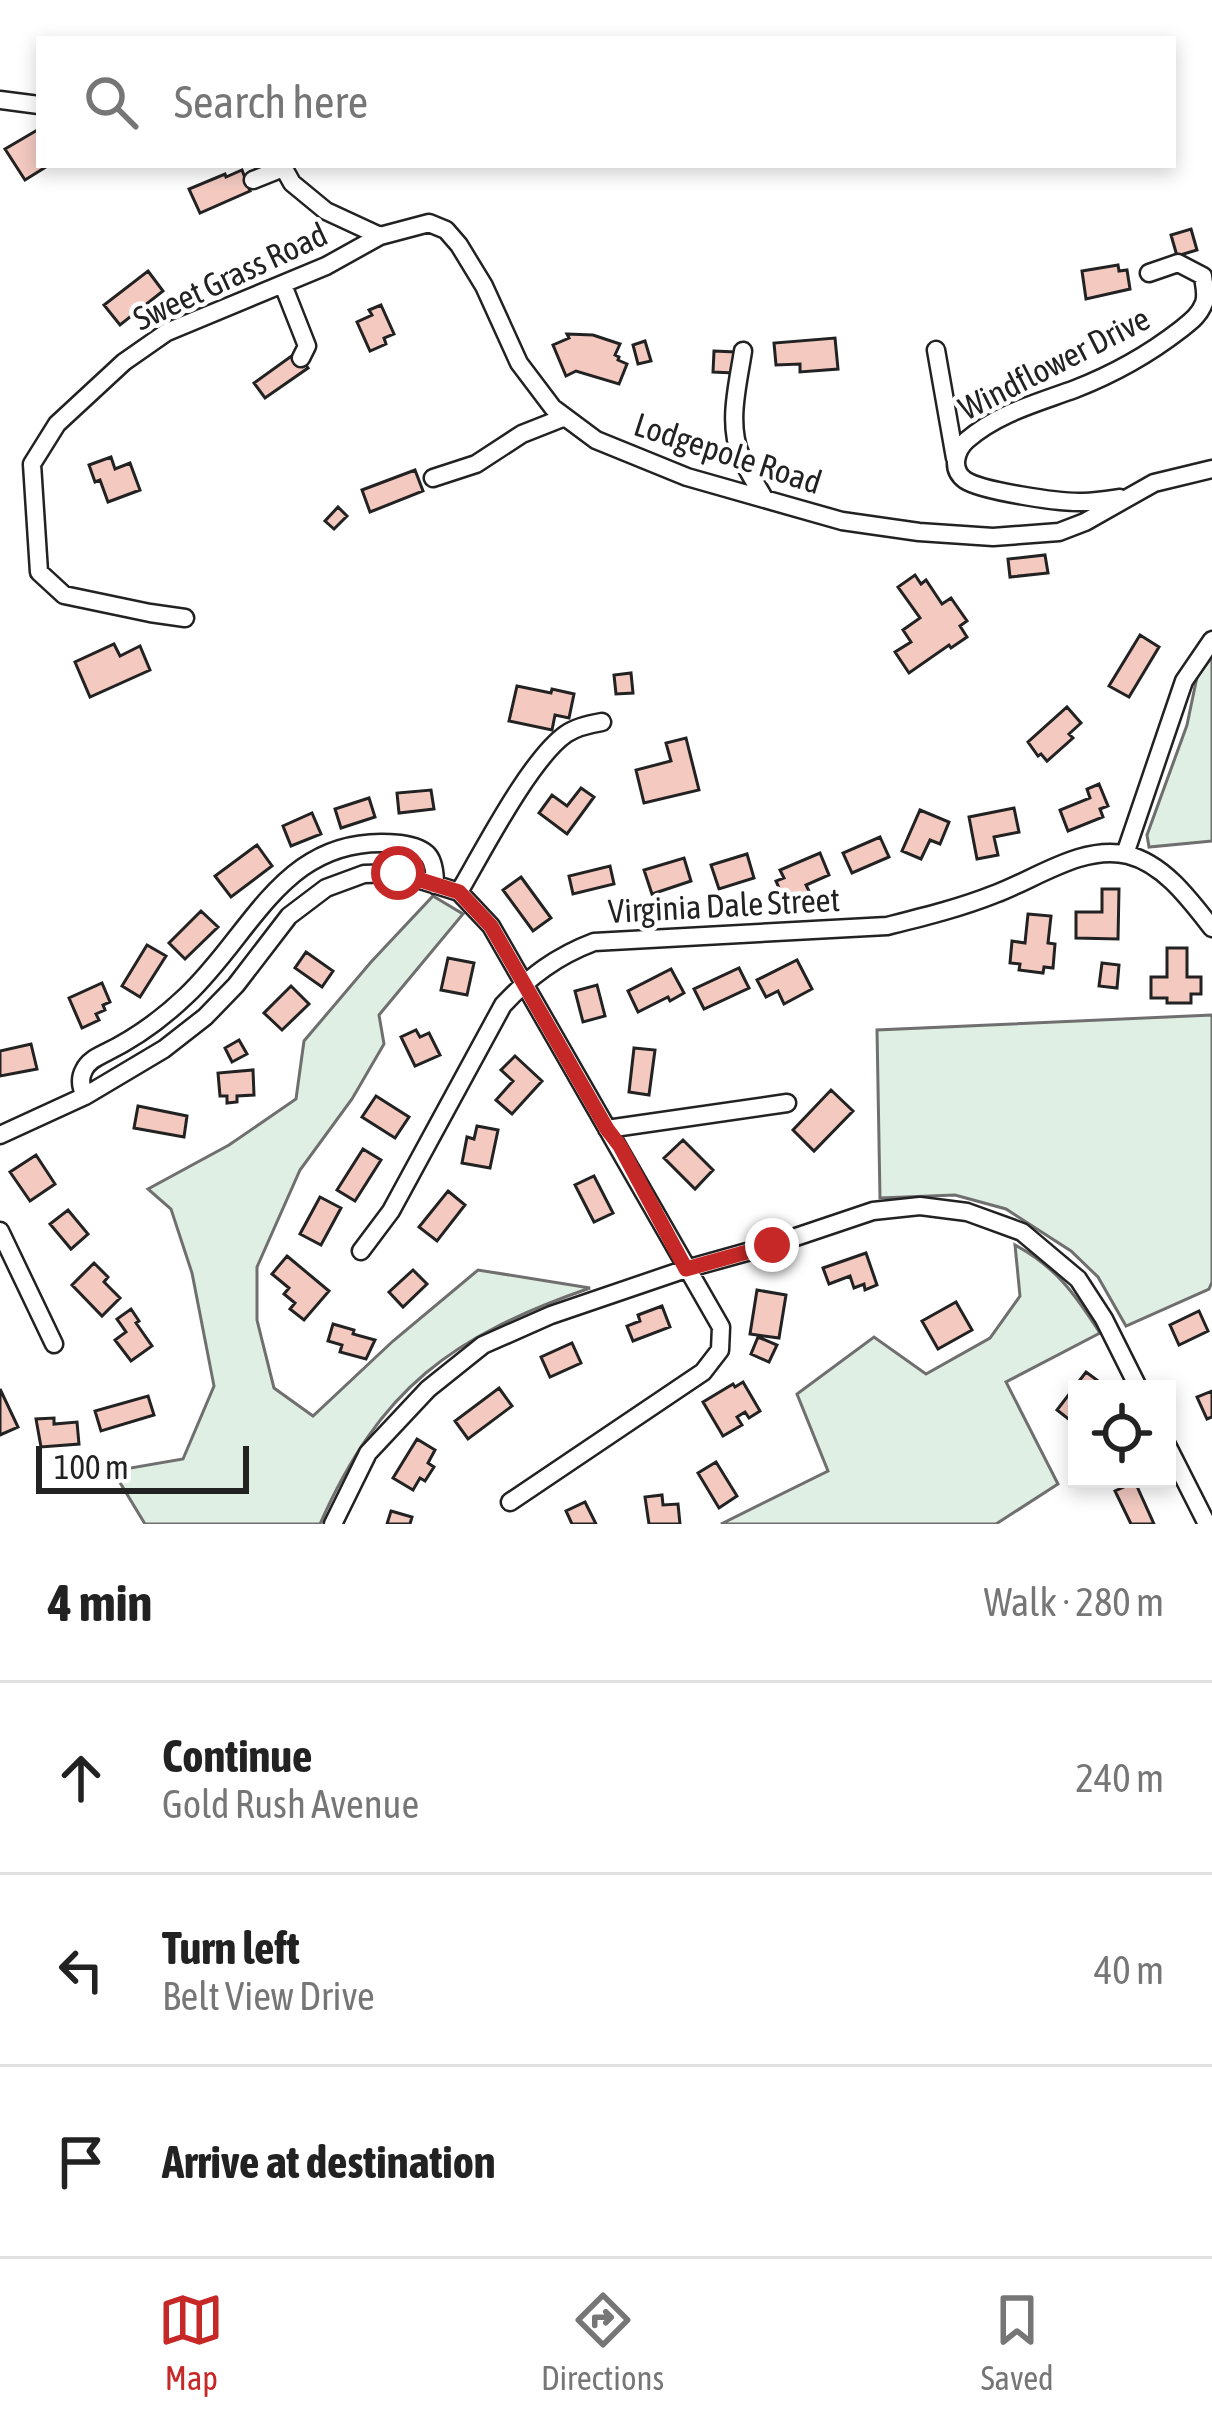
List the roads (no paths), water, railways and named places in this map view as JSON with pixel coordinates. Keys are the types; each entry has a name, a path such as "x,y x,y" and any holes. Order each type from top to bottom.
{"street":[{"path":"0,100 36,105"},
{"path":"253,180 280,168"},
{"path":"283,168 292,183 326,212 380,236"},
{"name":"Lodgepole Road","path":"380,236 429,223 446,230 484,286 519,363 554,409 596,440 687,477 842,521 993,537 1059,532 1154,483 1212,469"},
{"name":"Sweet Grass Road","path":"185,618 64,595 39,572 32,464 57,424 124,362 167,332 283,285 380,236"},
{"name":"Windflower Drive","path":"1126,498 1079,502 965,480 956,457 962,444 990,422 1127,364 1198,317 1206,298 1203,276 1178,263 1148,273"},
{"path":"283,285 307,346 302,358"},
{"path":"936,350 956,464"},
{"path":"743,351 735,430 739,452 764,498"},
{"path":"434,478 476,464 522,434 565,417"},
{"path":"1212,640 1184,681 1125,854 1151,864 1172,881 1212,928"},
{"path":"459,892 528,778 553,748 566,734 602,722"},
{"path":"85,1096 82,1078 92,1059 130,1042 171,1010 192,991 268,896 318,858 374,844 414,847 428,853 435,863 435,885"},
{"name":"Virginia Dale Street","path":"362,1251 391,1211 502,1005 562,954 594,942 887,926 994,895 1089,854 1125,854"},
{"path":"0,1136 85,1096 164,1049 206,1017 289,916 326,888 364,874 398,873 459,892 491,926 721,1327 720,1350 703,1372 510,1502"},
{"path":"607,1129 787,1102"},
{"path":"333,1524 368,1453 428,1389 483,1345 551,1315 873,1211 920,1206 976,1214 1022,1232 1078,1279 1104,1318 1135,1380"},
{"path":"0,1231 54,1344"},
{"path":"1176,1463 1207,1524"}]}
